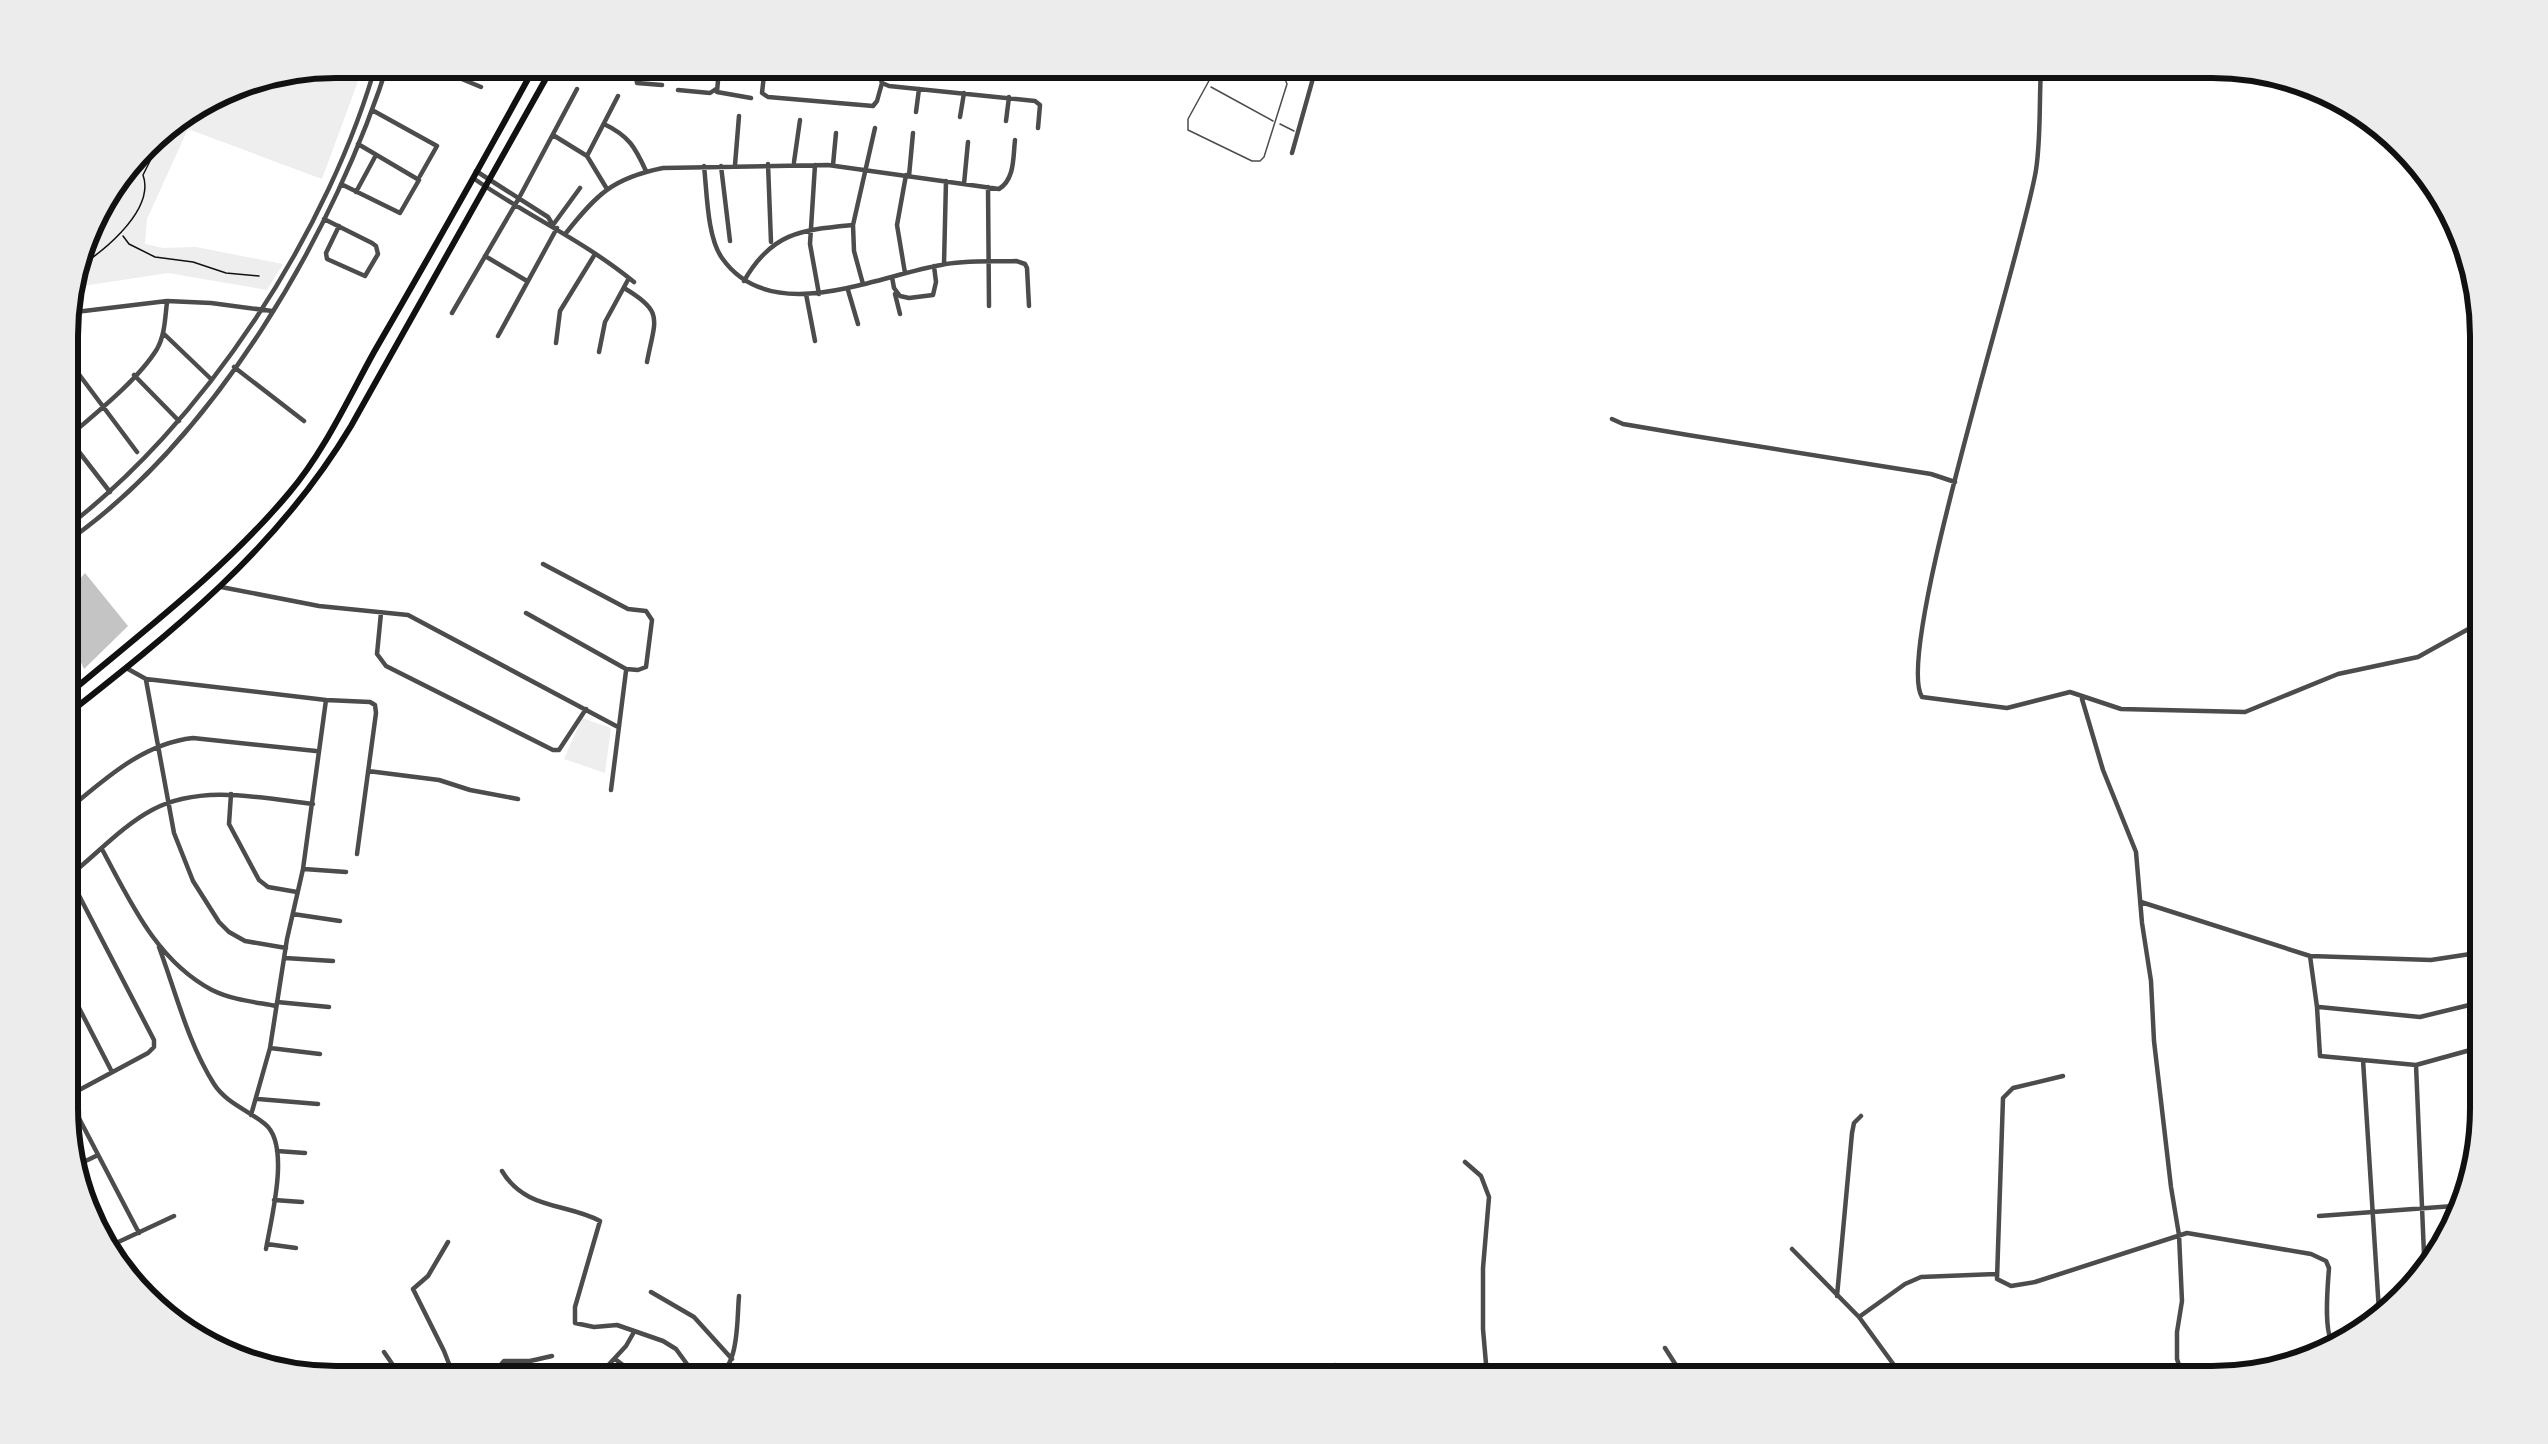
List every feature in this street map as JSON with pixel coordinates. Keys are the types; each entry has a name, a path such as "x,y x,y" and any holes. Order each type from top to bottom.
{"main road":[{"path":"78,686 221,563 291,492 528,78"},
{"path":"78,706 221,586 319,478 546,78"}],"street":[{"path":"78,518 148,457 179,421 284,274 317,212 370,78"},
{"path":"78,534 156,464 194,422 272,311 341,184 383,78"},
{"path":"459,78 481,87"},
{"path":"634,78 637,83 662,85"},
{"path":"716,89 717,78"},
{"path":"763,78 764,96 873,106 880,78"},
{"path":"1292,153 1313,78"},
{"path":"2041,78 2036,168 2012,275 1954,482 1917,660 1916,688 1922,697 2007,708 2070,692 2121,709 2245,712 2338,674 2418,657 2469,628"},
{"path":"882,83 1037,103 1038,128"},
{"path":"452,313 577,89"},
{"path":"679,90 710,93 716,89 751,98"},
{"path":"916,112 919,89"},
{"path":"960,117 964,93"},
{"path":"586,156 618,96"},
{"path":"1006,121 1009,97"},
{"path":"341,184 400,213 436,146 372,110"},
{"path":"735,165 739,116"},
{"path":"794,164 800,121"},
{"path":"604,124 622,133 646,171"},
{"path":"863,284 853,225 875,128"},
{"path":"833,166 836,133"},
{"path":"905,273 898,225 913,133"},
{"path":"553,135 586,156 607,189"},
{"path":"566,233 591,200 646,171 814,165 999,189 1008,181 1015,140"},
{"path":"964,184 968,142"},
{"path":"358,144 419,178"},
{"path":"356,191 377,154"},
{"path":"768,164 771,245"},
{"path":"814,165 810,244 819,294"},
{"path":"704,166 714,241 719,255 744,280 776,290 819,294 944,264 1016,261 1025,264 1029,306"},
{"path":"721,166 730,241"},
{"path":"474,174 632,280 605,322 599,352"},
{"path":"944,264 946,181"},
{"path":"988,187 989,306"},
{"path":"497,336 580,188"},
{"path":"324,219 339,226 376,246 378,254 365,276 327,259 339,226"},
{"path":"744,280 771,245 789,234 853,225"},
{"path":"556,343 560,310 595,254"},
{"path":"485,256 528,281"},
{"path":"894,288 909,298 933,295 934,266"},
{"path":"892,276 900,314"},
{"path":"624,288 652,308 647,362"},
{"path":"848,290 858,324"},
{"path":"806,294 815,341"},
{"path":"78,429 156,351 167,302"},
{"path":"79,312 167,302 272,311"},
{"path":"163,333 211,379"},
{"path":"234,367 304,421"},
{"path":"78,373 136,452"},
{"path":"134,375 179,421"},
{"path":"1612,418 1623,424 1931,474 1954,482"},
{"path":"78,451 110,492"},
{"path":"526,614 626,669 646,667 652,620 646,610 620,606 543,564"},
{"path":"221,586 319,606 404,614 618,728"},
{"path":"382,613 378,660 553,750 560,749 586,709"},
{"path":"126,668 146,680 375,705 357,854"},
{"path":"611,790 626,669"},
{"path":"146,680 178,846 193,881 219,922 238,938 286,948"},
{"path":"2081,695 2103,770 2136,852 2179,1235 2179,1365"},
{"path":"251,1115 270,1048 303,869 326,700"},
{"path":"78,802 121,767 177,740 318,752"},
{"path":"368,770 439,780 518,800"},
{"path":"78,870 151,810 169,804 231,794 313,805"},
{"path":"231,794 229,824 259,880 268,887 297,892"},
{"path":"102,849 159,947 214,991 277,1004 329,1007"},
{"path":"303,869 346,872"},
{"path":"78,893 154,1040 148,1053 78,1091"},
{"path":"2141,902 2310,956 2431,960 2469,954"},
{"path":"292,914 340,921"},
{"path":"159,947 218,1091 268,1126 274,1136 274,1199 266,1246 296,1248"},
{"path":"2310,956 2320,1056 2416,1065 2469,1049"},
{"path":"284,958 333,961"},
{"path":"170,977 182,968"},
{"path":"2317,1007 2420,1017 2469,1005"},
{"path":"78,1006 112,1072"},
{"path":"270,1048 320,1054"},
{"path":"2363,1060 2379,1305"},
{"path":"2416,1065 2423,1256"},
{"path":"2062,1076 2013,1088 2003,1098 1996,1274 2002,1284 2035,1282 2186,1233 2320,1257 2329,1268 2329,1337"},
{"path":"256,1098 318,1104"},
{"path":"1837,1297 1852,1133 1861,1116"},
{"path":"79,1117 139,1233"},
{"path":"277,1151 305,1154"},
{"path":"84,1162 98,1155"},
{"path":"1465,1162 1481,1176 1489,1197 1483,1268 1486,1365"},
{"path":"502,1171 510,1184 529,1196 600,1220 574,1323 617,1325 663,1341 688,1366"},
{"path":"274,1199 302,1202"},
{"path":"2319,1216 2450,1206"},
{"path":"116,1243 174,1216"},
{"path":"448,1242 428,1276 413,1289 450,1366"},
{"path":"1792,1249 1859,1317 1894,1365"},
{"path":"1859,1317 1921,1277 1996,1274"},
{"path":"651,1292 694,1317 732,1359"},
{"path":"730,1366 739,1296"},
{"path":"609,1366 634,1332"},
{"path":"1665,1348 1676,1365"},
{"path":"384,1352 394,1366"},
{"path":"499,1366 504,1361 552,1356"},
{"path":"615,1359 624,1366"}],"lane":[{"path":"1211,78 1188,119 1188,130 1252,161 1264,157 1287,84 1283,78"},
{"path":"1207,85 1298,133"}],"path":[{"path":"90,261 120,233 146,196 143,175 153,155"},
{"path":"120,233 129,244 155,257 260,276"}],"shaded area":[{"path":"359,78 322,179 188,129 147,219 145,244 196,247 283,264 267,290 168,273 83,286 98,237 121,192 142,166 192,121 253,92 302,80"},
{"path":"582,718 611,728 605,773 564,759"}],"building":[{"path":"85,573 128,626 84,669 78,656 78,581"}]}
